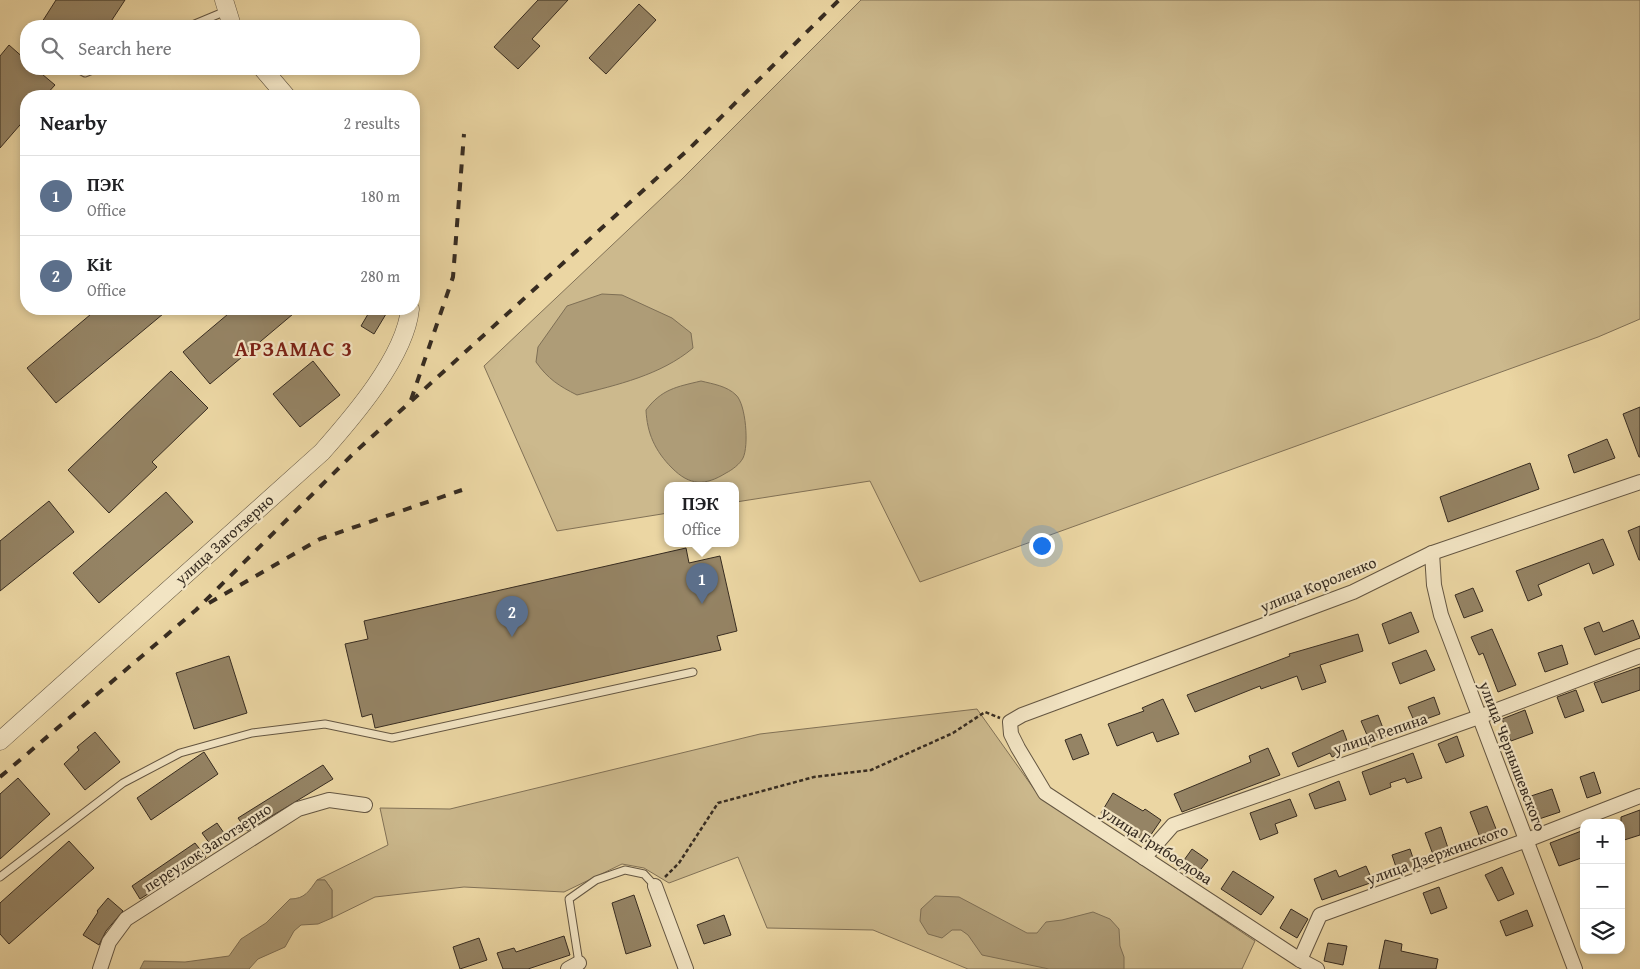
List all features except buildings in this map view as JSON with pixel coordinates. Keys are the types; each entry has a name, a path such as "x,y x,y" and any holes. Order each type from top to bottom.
{"street":[{"path":"268,75 281,90"},
{"name":"улица Заготзерно","path":"0,741 322,452 348,423 375,386 396,351 409,315"},
{"name":"улица Короленко","path":"1010,722 1352,592 1432,553 1640,482"},
{"name":"улица Чернышевского","path":"1432,553 1434,585 1441,615 1575,969"},
{"name":"улица Репина","path":"1144,858 1173,825 1479,717 1640,656"},
{"name":"улица Грибоедова","path":"1010,722 1011,734 1045,793 1300,960 1317,969"},
{"name":"улица Дзержинского","path":"1300,960 1320,916 1527,840 1640,796"},
{"name":"переулок Заготзерно","path":"100,969 109,942 126,919 298,809 329,800 365,805"},
{"path":"654,886 686,969"}],"lane":[{"path":"206,20 227,12"},
{"path":"0,877 123,783 180,753 252,733 325,724 392,738 693,672"},
{"path":"573,966 569,899 596,880 626,870 644,874 654,886"}],"path":[{"path":"654,886 679,863 718,803 814,777 871,770 953,733 985,712 1010,722"}],"shaded area":[{"path":"861,0 1640,0 1640,319 1598,337 920,582 870,481 739,502 739,482 664,482 664,514 557,531 484,366 682,179"},
{"path":"602,294 622,295 672,318 691,333 693,348 653,372 623,383 577,395 554,382 536,362 538,347 567,306"},
{"path":"701,381 728,389 736,395 742,407 746,425 746,444 743,458 733,469 711,480 698,482 691,481 679,474 661,455 650,434 646,410 664,393 677,387"},
{"path":"977,709 1039,796 1255,941 1242,969 968,969 873,930 767,928 738,857 669,883 644,868 622,864 564,892 464,887 375,897 332,918 332,890 325,880 317,880 388,845 380,808 450,809 760,734"},
{"path":"317,880 325,880 332,890 332,918 318,924 301,925 294,931 285,947 258,959 249,969 140,969 144,961 185,962 229,956 241,939 266,923 290,899 299,898 306,894"},
{"path":"935,896 959,897 1027,933 1037,933 1046,922 1093,912 1110,919 1119,929 1124,969 1049,969 982,955 968,935 961,930 952,930 942,938 928,934 920,921 921,909"}],"railway":[{"path":"0,777 196,610 354,453 691,147 839,0"},
{"path":"411,400 453,277 464,134"},
{"path":"209,603 320,539 462,490"}],"place":[{"name":"ПЭК","path":"702,604"},
{"name":"Kit","path":"512,637"}],"district":[{"name":"АРЗАМАС 3","path":"294,349"}]}
